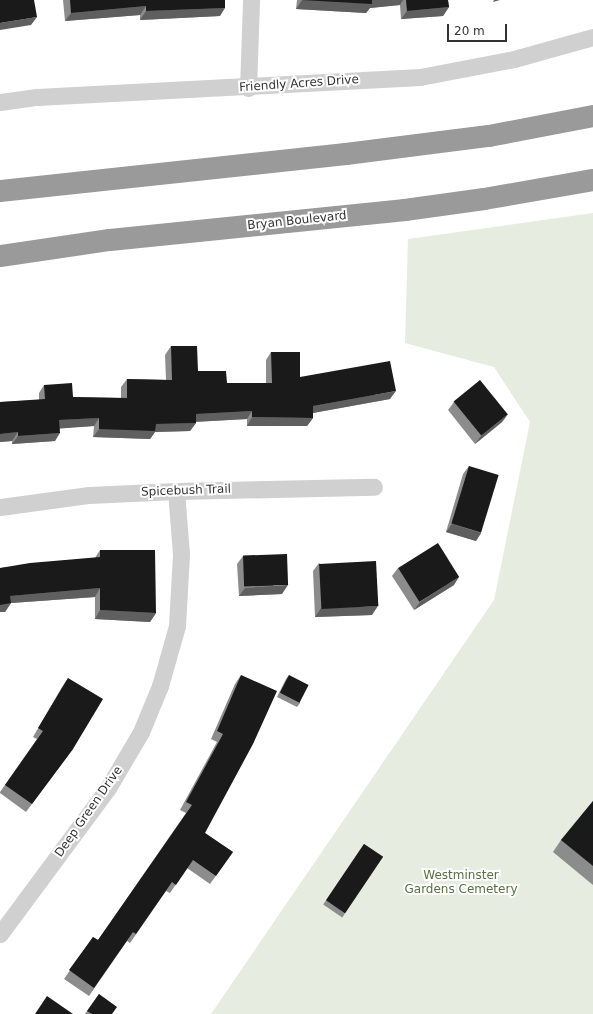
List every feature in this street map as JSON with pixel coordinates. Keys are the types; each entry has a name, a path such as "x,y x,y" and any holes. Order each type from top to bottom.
{"highway":[{"path":"0,191 346,154 489,136 593,116"},
{"name":"Bryan Boulevard","path":"0,256 110,240 405,210 484,199 593,180"}],"street":[{"path":"248,88 251,0"},
{"name":"Friendly Acres Drive","path":"0,102 37,97 248,88 420,77 514,59 593,37"},
{"name":"Spicebush Trail","path":"0,507 89,495 176,491 374,487"},
{"name":"Deep Green Drive","path":"0,934 108,788 142,732 160,686 176,626 181,554 176,491"}],"green space":[{"name":"Westminster Gardens Cemetery","path":"593,213 593,1014 211,1014 494,600 530,422 494,367 405,343 408,239"}],"building":[{"path":"0,0 34,0 37,17 0,23"},
{"path":"70,0 225,0 225,8 146,11 146,6 71,13"},
{"path":"302,0 372,0 372,4"},
{"path":"406,0 448,0 449,7 407,11"},
{"path":"171,346 197,346 198,371 226,371 227,383 272,383 271,352 300,352 300,377 390,361 396,391 313,406 313,418 252,417 252,411 196,414 196,423 156,424 155,431 99,429 99,418 59,420 60,433 18,436 18,432 0,434 0,402 45,399 44,385 72,383 73,397 127,398 127,379 172,380"},
{"path":"480,380 508,414 481,436 454,401"},
{"path":"469,466 499,475 481,532 451,523"},
{"path":"438,543 459,577 419,602 398,568"},
{"path":"100,550 155,550 156,613 100,610 100,588 10,596 11,603 0,605 0,568 30,563 100,557"},
{"path":"287,554 288,585 244,587 243,556"},
{"path":"376,561 378,606 321,609 319,564"},
{"path":"241,675 277,691 253,744 205,833 233,852 216,876 193,860 176,885 172,882 136,934 133,932 94,988 69,970 93,937 98,940 192,805 186,802 223,734 217,731"},
{"path":"289,675 309,685 300,703 280,693"},
{"path":"68,678 103,699 73,749 32,804 5,785 43,731 38,728"},
{"path":"593,801 593,866 561,840"},
{"path":"364,844 383,857 345,913 326,900"},
{"path":"99,994 117,1007 112,1014 92,1014 87,1011"},
{"path":"47,996 73,1014 35,1014"}]}
